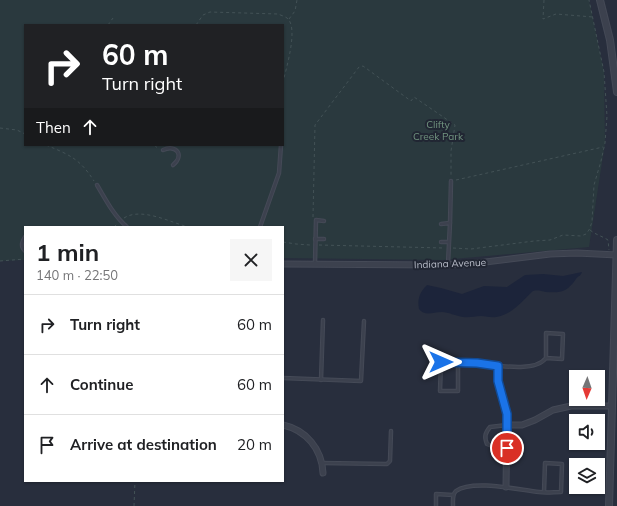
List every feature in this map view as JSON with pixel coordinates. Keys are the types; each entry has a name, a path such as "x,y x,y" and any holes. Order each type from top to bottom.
{"street":[{"path":"600,0 610,40 617,92"},
{"path":"609,506 611,406 614,385 617,240"},
{"name":"Indiana Avenue","path":"284,264 448,265 578,253 617,255"},
{"path":"498,366 498,381 507,414 506,487"},
{"path":"507,425 522,425 535,420 552,410 571,406 611,406"},
{"path":"284,425 298,430 311,441 318,452 323,473"}],"lane":[{"path":"260,226 278,173 282,146"},
{"path":"163,150 174,148 178,151 178,161 173,165"},
{"path":"448,265 451,181"},
{"path":"97,185 120,221 126,226"},
{"path":"315,264 316,220 324,221"},
{"path":"441,224 450,223"},
{"path":"24,239 22,242 24,250"},
{"path":"315,239 324,239"},
{"path":"440,242 448,242"},
{"path":"321,380 323,320"},
{"path":"284,378 361,381 364,321"},
{"path":"458,362 458,391 440,391 441,362 458,362 477,363 498,366 530,366 543,362 546,358 546,333 563,334 562,359 546,358"},
{"path":"507,425 490,427 485,432 487,444 495,447 507,448"},
{"path":"322,464 387,464 390,461 391,431"},
{"path":"453,506 453,495 455,492 467,486 506,487 544,492 561,492 562,464 545,463 544,492"},
{"path":"436,506 436,494 453,495"}],"path":[{"path":"288,20 295,11 297,0"},
{"path":"544,0 543,19 556,14 594,17"},
{"path":"589,0 594,17 605,84 607,116 604,147 594,185 592,222 589,230 602,235 608,240 609,254"},
{"path":"197,24 203,15 210,12 278,14 287,18 291,24 293,35 284,77"},
{"path":"109,24 113,18"},
{"path":"316,220 313,218 315,125 359,67 363,66 411,101 414,97 455,124 451,151 451,181 604,147"},
{"path":"0,128 17,130 24,134"},
{"path":"48,146 80,162 97,185"},
{"path":"156,146 160,152"},
{"path":"115,226 120,221 132,214 142,214 184,226"},
{"path":"0,260 24,259"},
{"path":"134,506 135,482"}],"green space":[{"name":"Clifty Creek Park","path":"0,0 589,0 604,72 605,143 589,247 442,260 284,258 284,226 24,226 24,260 0,261"}],"water":[{"path":"582,272 567,289 560,292 533,291 512,311 502,316 465,317 444,312 429,314 424,313 419,309 418,302 420,296 427,285 462,294 484,286 507,287 525,275 543,274 563,276"}],"route":[{"path":"441,362 477,363 498,366 500,393 507,414 507,448"}]}
